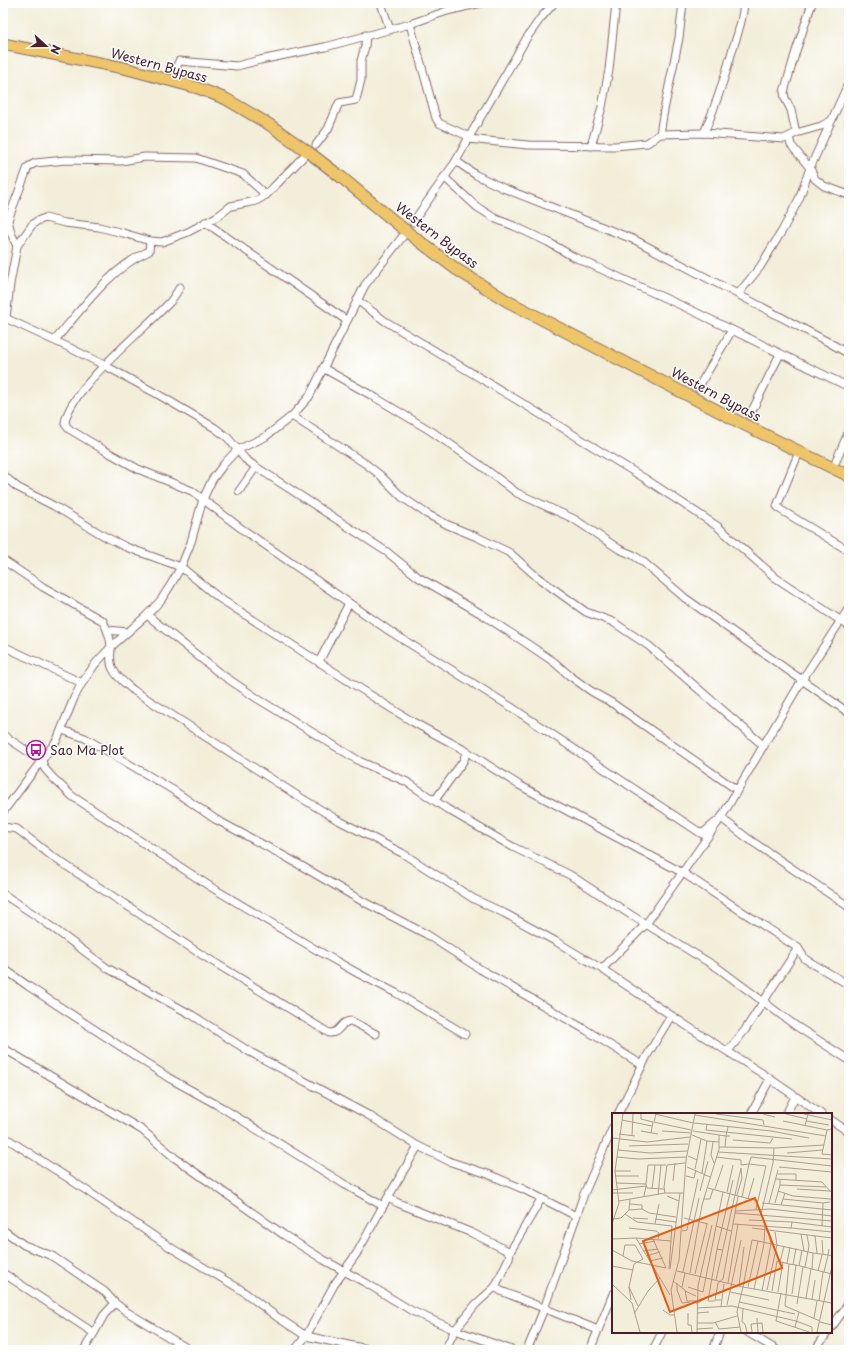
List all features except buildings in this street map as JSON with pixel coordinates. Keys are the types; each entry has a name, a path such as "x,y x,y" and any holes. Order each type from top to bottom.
{"main road":[{"name":"Western Bypass","path":"3,44 124,68 198,88 226,99 270,125 311,154 341,177 406,232 450,265 507,301 745,425 849,476"}],"street":[{"path":"381,3 390,30"},
{"path":"175,71 179,62 237,66 325,47 366,35 390,30 447,11 481,3"},
{"path":"412,222 456,161 520,48 540,19 554,3"},
{"path":"591,146 602,106 609,70 616,3"},
{"path":"660,134 672,67 679,38 683,3"},
{"path":"704,133 716,106 739,30 744,3"},
{"path":"812,3 784,92 785,98 791,110 793,135 791,145 810,168 815,179 824,186 849,195"},
{"path":"410,24 436,118 439,123 469,138 528,145 615,146 647,143 660,134 704,133 784,139 793,135 823,129"},
{"path":"316,145 328,129 339,103 356,100 361,80 361,61 366,35"},
{"path":"738,294 760,267 799,199 823,129 831,121 849,82"},
{"path":"17,246 11,233 8,220 28,167 35,163 66,160 121,161 145,157 196,158 243,174 266,195"},
{"path":"303,157 266,195 256,201 232,206 188,232 162,242 150,241 98,227 65,223 45,218 37,221 32,225 17,246 5,317 55,340 159,395 215,428 228,438 245,459 256,467 387,552 418,577 480,613 532,647 591,691 612,703 737,790"},
{"path":"456,161 476,175 503,188 635,240 849,354"},
{"path":"444,177 477,207 496,219 541,238 572,256 638,285 849,386"},
{"path":"206,222 346,320"},
{"path":"3,812 57,740 62,730 67,711 82,683 96,663 161,600 181,567 191,542 203,499 212,480 237,450 266,437 292,416 308,397 365,285 403,236"},
{"path":"55,340 111,276 139,256 149,251 150,241"},
{"path":"180,287 170,301 104,366 79,394 65,418 65,424 69,429 138,469 192,491 242,529 349,603 422,652 512,707 702,834 721,818"},
{"path":"358,300 385,321 657,486 717,526 776,578 849,626"},
{"path":"698,388 732,330"},
{"path":"750,415 780,354"},
{"path":"323,368 431,431 517,492 551,510 574,519 619,549 642,560 685,598 849,713"},
{"path":"292,416 366,464 380,475 402,497 427,514 510,553 537,578 586,612 613,622 649,646 764,746"},
{"path":"836,461 849,431"},
{"path":"798,452 777,506 781,510 849,551"},
{"path":"239,491 256,467"},
{"path":"3,475 17,487 54,506 106,537 126,547 181,567 219,598 413,722 466,750 519,785 683,873 798,948 805,959 849,985"},
{"path":"3,560 43,587 102,621 108,630 111,647 110,660 112,669 120,679 133,690 298,796 330,815 402,853 474,899 504,913 602,969 647,998 671,1016 728,1051 819,1113"},
{"path":"319,662 349,603"},
{"path":"602,969 646,924 721,818 802,680 849,608"},
{"path":"147,615 218,672 258,699 361,762 407,782 447,809 513,846 570,875 718,968 796,1026 849,1060"},
{"path":"108,630 128,632"},
{"path":"3,646 82,683"},
{"path":"62,730 85,738 173,790 215,819 286,857 362,901 426,934 480,969 586,1030 642,1065"},
{"path":"3,735 42,760 45,769 72,796 211,887 465,1034"},
{"path":"435,800 464,760 466,750"},
{"path":"721,818 750,840 849,907"},
{"path":"3,827 16,829 53,857 199,953 324,1030 334,1033 343,1023 351,1021 376,1034"},
{"path":"3,894 44,921 107,968 192,1015 250,1052 368,1115 418,1146 451,1162 488,1174 523,1189 576,1216"},
{"path":"728,1051 746,1030 798,948"},
{"path":"3,968 169,1078 221,1107 344,1184 383,1206"},
{"path":"618,1113 642,1065 671,1016"},
{"path":"3,1048 142,1130 175,1158 284,1235 344,1272 366,1283 412,1311 455,1330 512,1350"},
{"path":"752,1113 770,1079"},
{"path":"787,1113 795,1097"},
{"path":"832,1121 849,1132"},
{"path":"527,1350 544,1309 576,1216 612,1129"},
{"path":"3,1136 173,1249 240,1289 277,1317 306,1336 372,1350"},
{"path":"296,1350 306,1336 334,1285 363,1242 418,1146"},
{"path":"388,1198 472,1233 510,1252"},
{"path":"445,1350 455,1330 476,1304 495,1286 509,1258 510,1252 541,1199"},
{"path":"3,1230 24,1245 52,1256 105,1292 114,1303 147,1326 190,1350"},
{"path":"3,1274 94,1333"},
{"path":"495,1286 501,1291 598,1330"},
{"path":"590,1350 612,1296"},
{"path":"84,1350 104,1315 114,1303"},
{"path":"832,1327 849,1303"},
{"path":"655,1349 662,1333"},
{"path":"713,1350 720,1333"},
{"path":"749,1333 777,1350"},
{"path":"815,1350 827,1333"}],"place":[{"name":"Sao Ma Plot","path":"36,750"}]}
